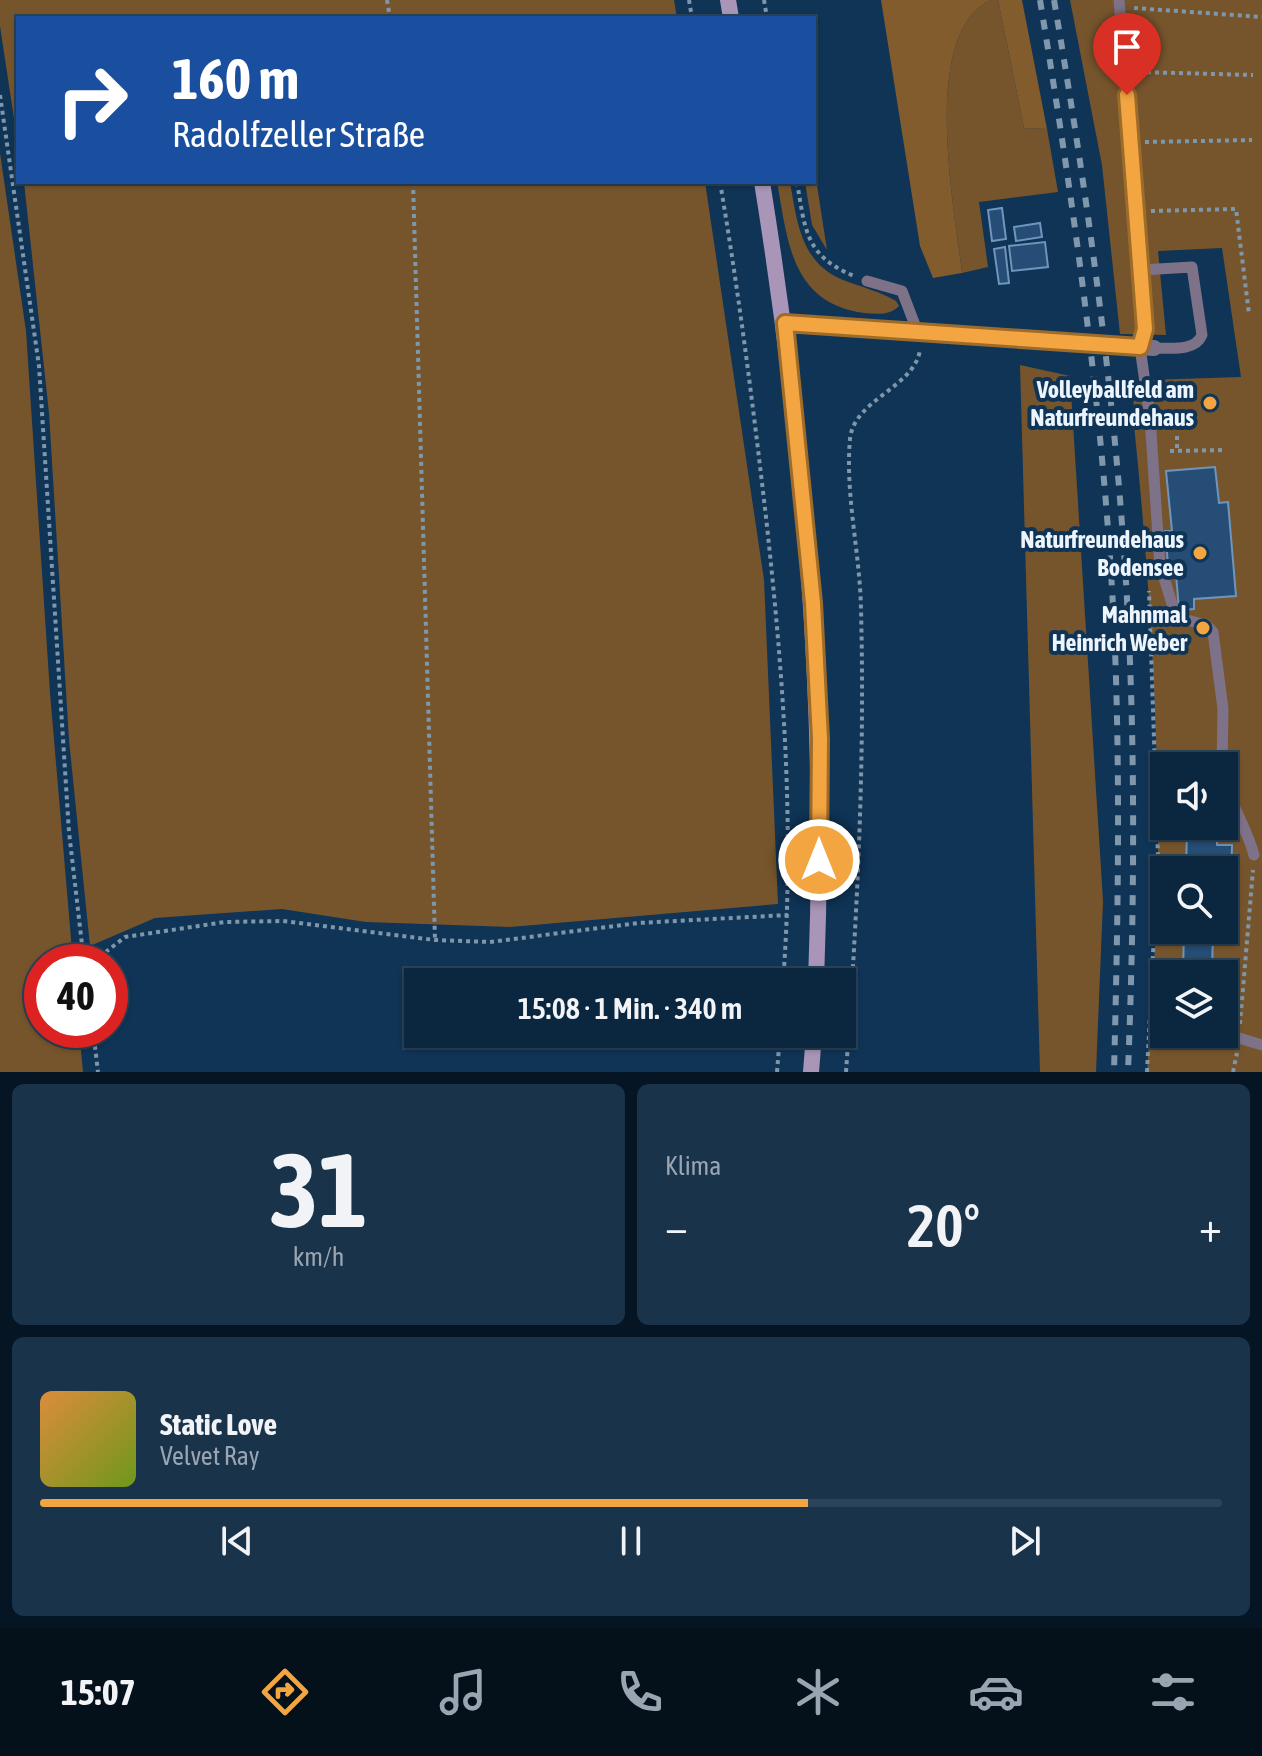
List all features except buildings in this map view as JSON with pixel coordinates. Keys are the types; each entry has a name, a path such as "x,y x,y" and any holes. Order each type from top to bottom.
{"street":[{"path":"762,184 785,323 813,603 820,739 816,968"},
{"path":"785,323 1147,347"},
{"path":"811,1072 813,1048"}],"lane":[{"path":"1119,4 1147,347 1156,532 1166,589 1173,607 1187,620 1206,625 1213,632 1223,709 1222,752"},
{"path":"1141,270 1192,267 1197,278 1202,335 1193,346 1147,347"},
{"path":"867,281 902,291 918,333"},
{"path":"1238,818 1254,855"},
{"path":"1239,1038 1262,1045"}],"path":[{"path":"1119,4 1262,17"},
{"path":"1125,72 1253,75"},
{"path":"0,95 39,366 68,817 82,944"},
{"path":"1131,143 1252,140"},
{"path":"413,184 435,940"},
{"path":"720,184 745,329 784,678 788,915 784,968"},
{"path":"797,184 811,245 830,267 867,281"},
{"path":"1136,212 1236,209 1249,314"},
{"path":"846,1072 858,901 861,608 850,435 872,403 919,358 918,333"},
{"path":"1177,436 1177,450"},
{"path":"1151,452 1225,450"},
{"path":"1147,1072 1158,857 1149,588"},
{"path":"1233,1072 1239,1038 1254,855"},
{"path":"116,944 125,937 225,922 283,921 435,940 490,942 638,923 788,915"},
{"path":"95,1048 98,1072"},
{"path":"777,1072 779,1048"}],"shaded area":[{"path":"0,0 674,0 677,16 16,16 16,132 0,26"},
{"path":"881,0 991,0 969,19 955,48 948,84 949,168 962,273 933,278 920,246"},
{"path":"991,0 998,0 1024,128 1047,129 1058,192 979,202 988,267 962,273 949,168 948,84 955,48 969,19"},
{"path":"998,0 1022,0 1047,129 1024,128"},
{"path":"1070,0 1262,0 1262,1072 1147,1072 1150,1023 1150,1048 1238,1048 1238,960 1154,960 1155,944 1238,944 1238,856 1158,856 1158,840 1238,840 1238,752 1156,752 1151,633 1133,415 1134,391 1146,380 1241,377 1222,248 1158,251 1166,335 1120,334 1102,165"},
{"path":"0,153 26,331 50,693 71,944 24,944 24,1048 81,1048 83,1072 0,1072"},
{"path":"816,179 827,250 812,225 805,184 816,184"},
{"path":"24,184 705,184 764,580 778,904 510,927 366,922 282,909 155,918 90,944 69,740 49,413"},
{"path":"777,184 790,184 803,240 818,263 829,273 883,294 899,306 887,313 864,313 840,307 821,297 807,283 797,266"},
{"path":"1020,365 1070,376 1103,901 1096,1072 1040,1072"}],"railway":[{"path":"1040,0 1085,302 1108,530 1116,664 1118,781 1114,1072"},
{"path":"1054,0 1094,258 1122,518 1133,786 1128,1072"}],"place":[{"name":"Volleyballfeld am Naturfreundehaus","path":"1210,403"},
{"name":"Naturfreundehaus Bodensee","path":"1200,553"},
{"name":"Mahnmal Heinrich Weber","path":"1203,628"}],"route":[{"path":"819,860 820,739 813,603 785,323 1140,347 1145,329 1127,95"}]}
